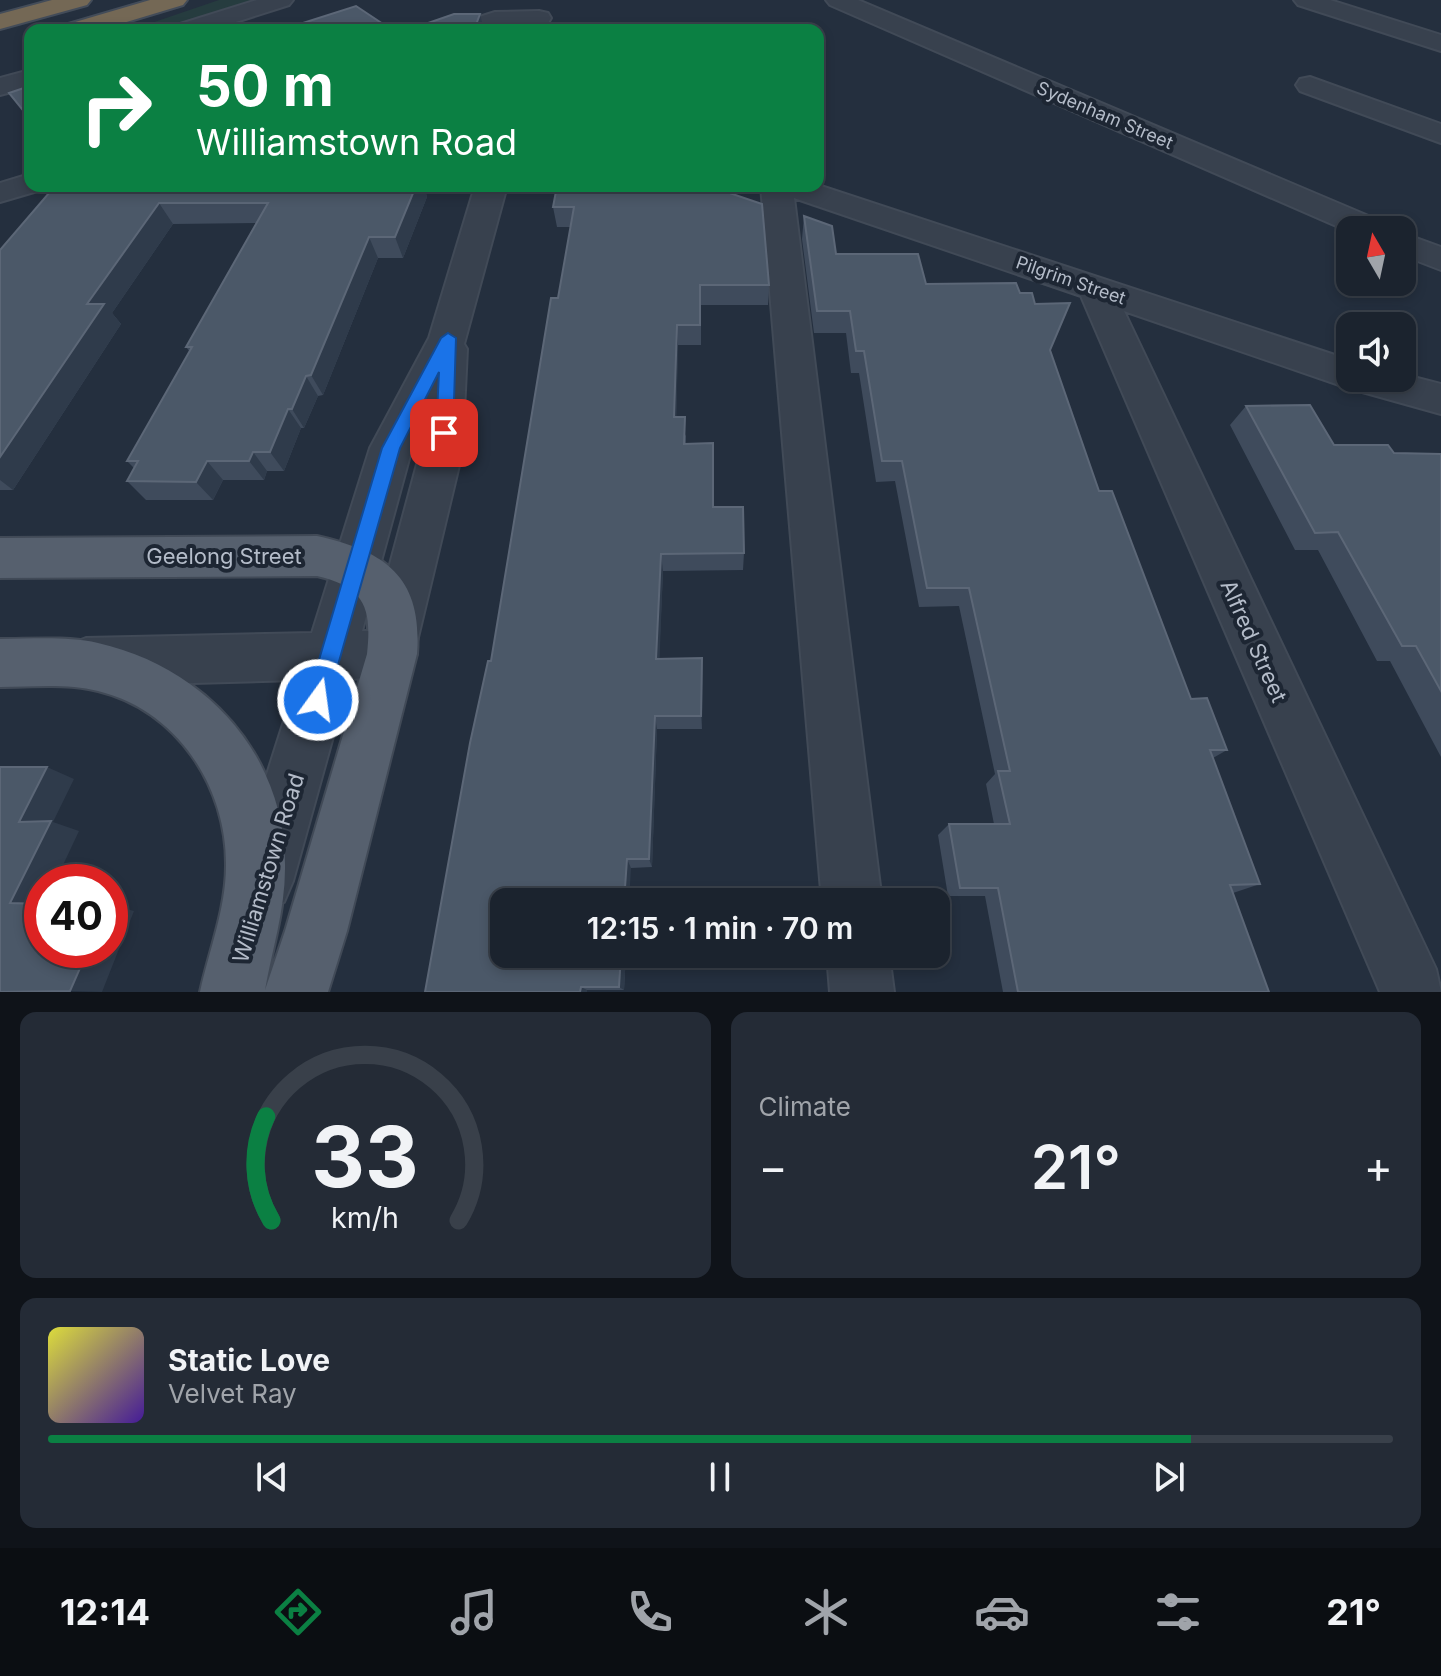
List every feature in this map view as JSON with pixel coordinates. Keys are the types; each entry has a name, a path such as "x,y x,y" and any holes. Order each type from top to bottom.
{"highway":[{"path":"0,22 79,0"},
{"path":"94,24 175,0"}],"main road":[{"name":"Geelong Street","path":"0,558 317,556 354,567 373,578 386,592 395,615 393,648"},
{"name":"Williamstown Road","path":"296,992 328,889 393,648"},
{"path":"19,663 96,667 133,679 188,712 218,742 239,778 253,826 256,867 238,967"}],"street":[{"path":"205,24 281,0"},
{"name":"Sydenham Street","path":"838,0 1340,216"},
{"path":"1306,0 1441,43"},
{"path":"480,24 495,19 540,16"},
{"path":"0,87 24,80"},
{"path":"1310,85 1441,134"},
{"name":"Williamstown Road","path":"238,967 391,448 448,338 489,192"},
{"path":"778,192 851,888"},
{"name":"Pilgrim Street","path":"809,192 1336,369"},
{"path":"1416,249 1441,259"},
{"name":"Alfred Street","path":"1096,289 1413,992"},
{"name":"Williamstown Road","path":"393,648 441,453 448,338"},
{"path":"1415,392 1441,399"},
{"path":"19,663 329,656 393,648"},
{"path":"859,968 862,992"}],"green space":[{"path":"219,0 259,0 183,24 149,24"}],"building":[{"path":"356,6 383,24 300,24"},
{"path":"454,14 480,14 476,24 425,24"},
{"path":"24,88 24,112 9,93"},
{"path":"50,192 414,192 395,237 369,237 311,375 306,376 292,409 288,409 270,452 253,452 249,461 207,461 196,482 127,481 138,461 127,461 192,347 186,347 268,203 159,203 87,304 104,304 0,457 0,250"},
{"path":"556,192 727,192 762,204 769,285 700,285 700,325 677,325 674,417 685,417 684,444 713,443 713,507 743,507 744,553 661,554 656,659 702,658 701,716 655,716 649,859 627,859 625,888 490,888 490,968 620,968 619,987 581,987 580,992 425,992 470,743 488,661 491,661 551,298 558,298 574,207 553,207"},
{"path":"804,216 832,226 836,254 918,254 926,284 1016,283 1020,293 1032,293 1035,304 1070,303 1050,350 1099,491 1112,491 1191,699 1207,698 1227,750 1210,750 1260,884 1230,885 1269,992 1018,992 998,888 960,888 949,824 1010,824 998,771 1010,771 969,588 927,588 902,461 882,461 864,351 856,351 850,311 817,311"},
{"path":"1310,405 1334,445 1388,445 1394,453 1441,454 1441,691 1416,646 1402,646 1338,532 1315,533 1246,406"},
{"path":"0,767 47,767 19,822 51,821 30,864 24,864 24,875 10,903 24,903 24,968 80,968 70,991 0,992"}],"route":[{"path":"318,700 354,567 391,448 448,338 444,433"}]}
